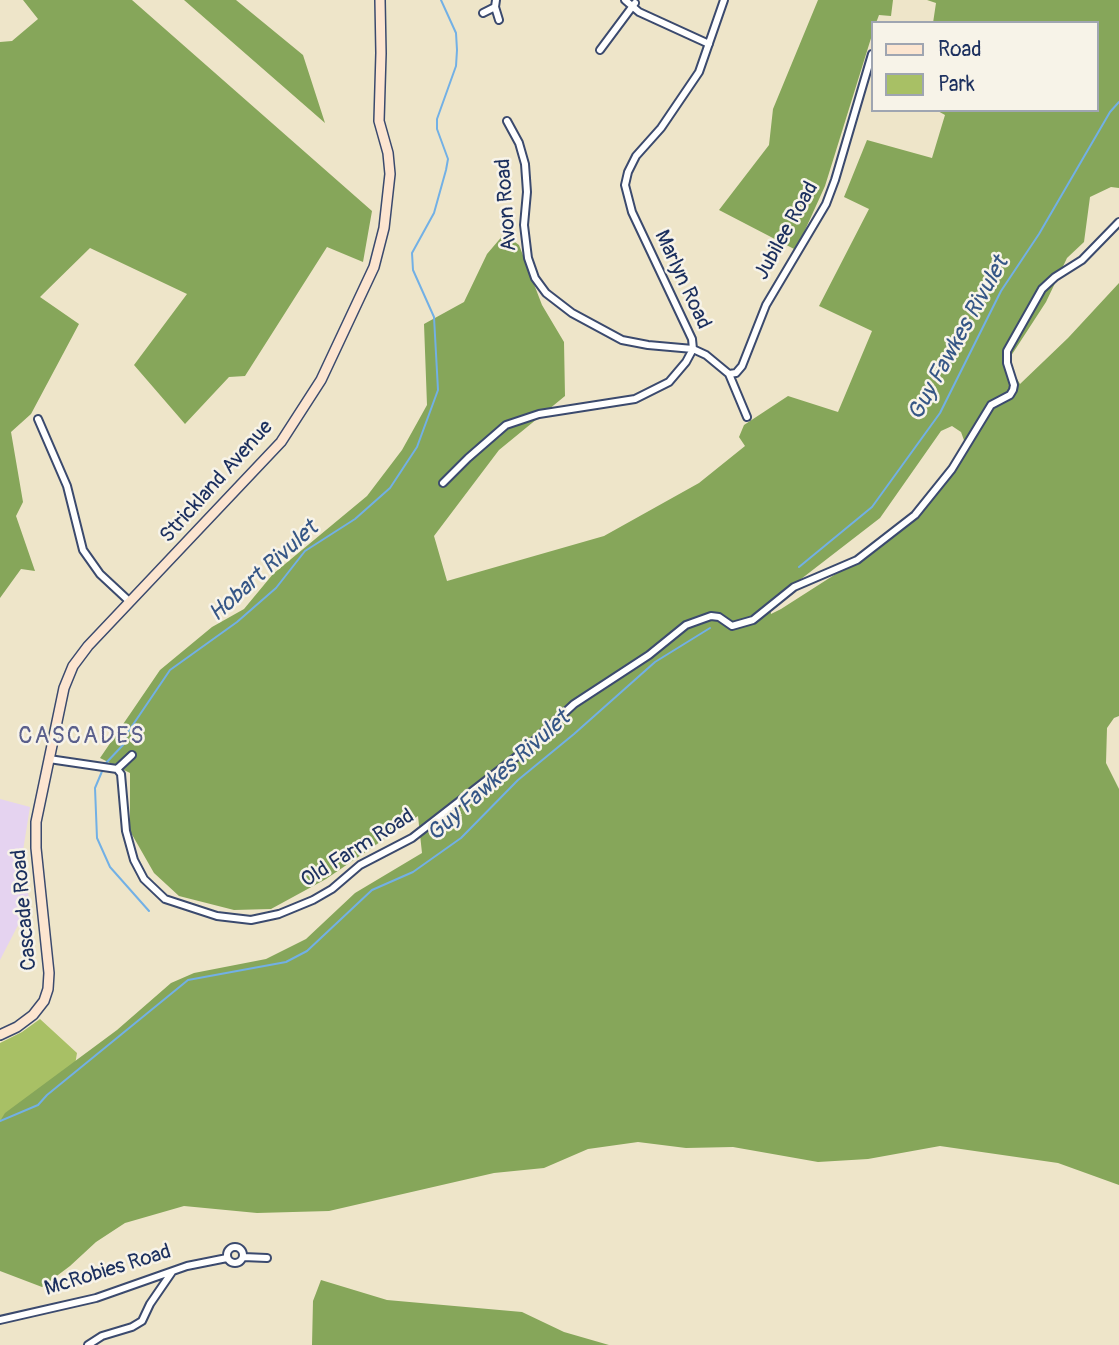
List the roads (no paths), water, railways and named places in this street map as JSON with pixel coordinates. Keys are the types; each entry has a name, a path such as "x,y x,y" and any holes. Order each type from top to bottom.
{"street":[{"name":"Strickland Avenue","path":"48,759 64,688 73,666 129,601 281,442 321,380 374,267 384,228 390,174 388,153 379,121 382,53 380,0"},
{"path":"625,0 650,16 709,44"},
{"name":"Marlyn Road","path":"443,483 506,425 539,414 635,399 675,377 693,349 690,335 628,202 625,185 631,164 640,150 661,128 695,78 724,0"},
{"path":"600,50 632,3"},
{"path":"483,13 495,4 499,20"},
{"name":"Jubilee Road","path":"729,374 736,373 742,366 766,305 826,204 870,61"},
{"name":"Avon Road","path":"507,121 519,143 525,164 527,192 524,225 528,258 535,278 545,293 572,313 622,340 693,349"},
{"name":"Old Farm Road","path":"117,769 121,774 126,831 131,850 140,873 148,884 168,901 225,918 251,920 263,919 313,900 332,889 360,865 412,838 520,754 586,695 649,655 686,625 711,616 719,617 732,626 753,620 794,587 857,560 915,516 952,468 991,405 1010,395 1013,390 1007,351 1042,289 1082,260 1119,222"},
{"path":"693,349 706,355 729,374 747,417"},
{"path":"38,419 70,495 83,550 100,574 129,601"},
{"path":"48,759 117,769 132,755"},
{"name":"Cascade Road","path":"0,1035 33,1015 42,1004 48,989 49,973 36,831 48,759"},
{"path":"243,1257 242,1251 235,1247 228,1250 227,1258 236,1264 243,1257 267,1258"},
{"name":"McRobies Road","path":"0,1320 96,1298 187,1266 227,1258"},
{"path":"88,1345 102,1336 138,1325 172,1271"}],"waterway":[{"name":"Hobart Rivulet","path":"105,764 123,745 128,732 170,670 237,622 276,588 305,551 355,519 390,488 417,447 438,390 434,317 413,270 412,253 434,213 446,170 448,159 437,129 437,119 456,66 457,50 456,33 441,0"},
{"name":"Guy Fawkes Rivulet","path":"799,567 872,507 940,413 1001,291 1039,234 1110,112 1119,102"},
{"name":"Guy Fawkes Rivulet","path":"0,1121 38,1105 188,980 286,962 307,951 372,890 413,872 461,838 518,780 655,662 710,628"},
{"name":"Hobart Rivulet","path":"103,769 95,788 97,838 110,867 149,911"}],"district":[{"name":"CASCADES","path":"82,737"}]}
